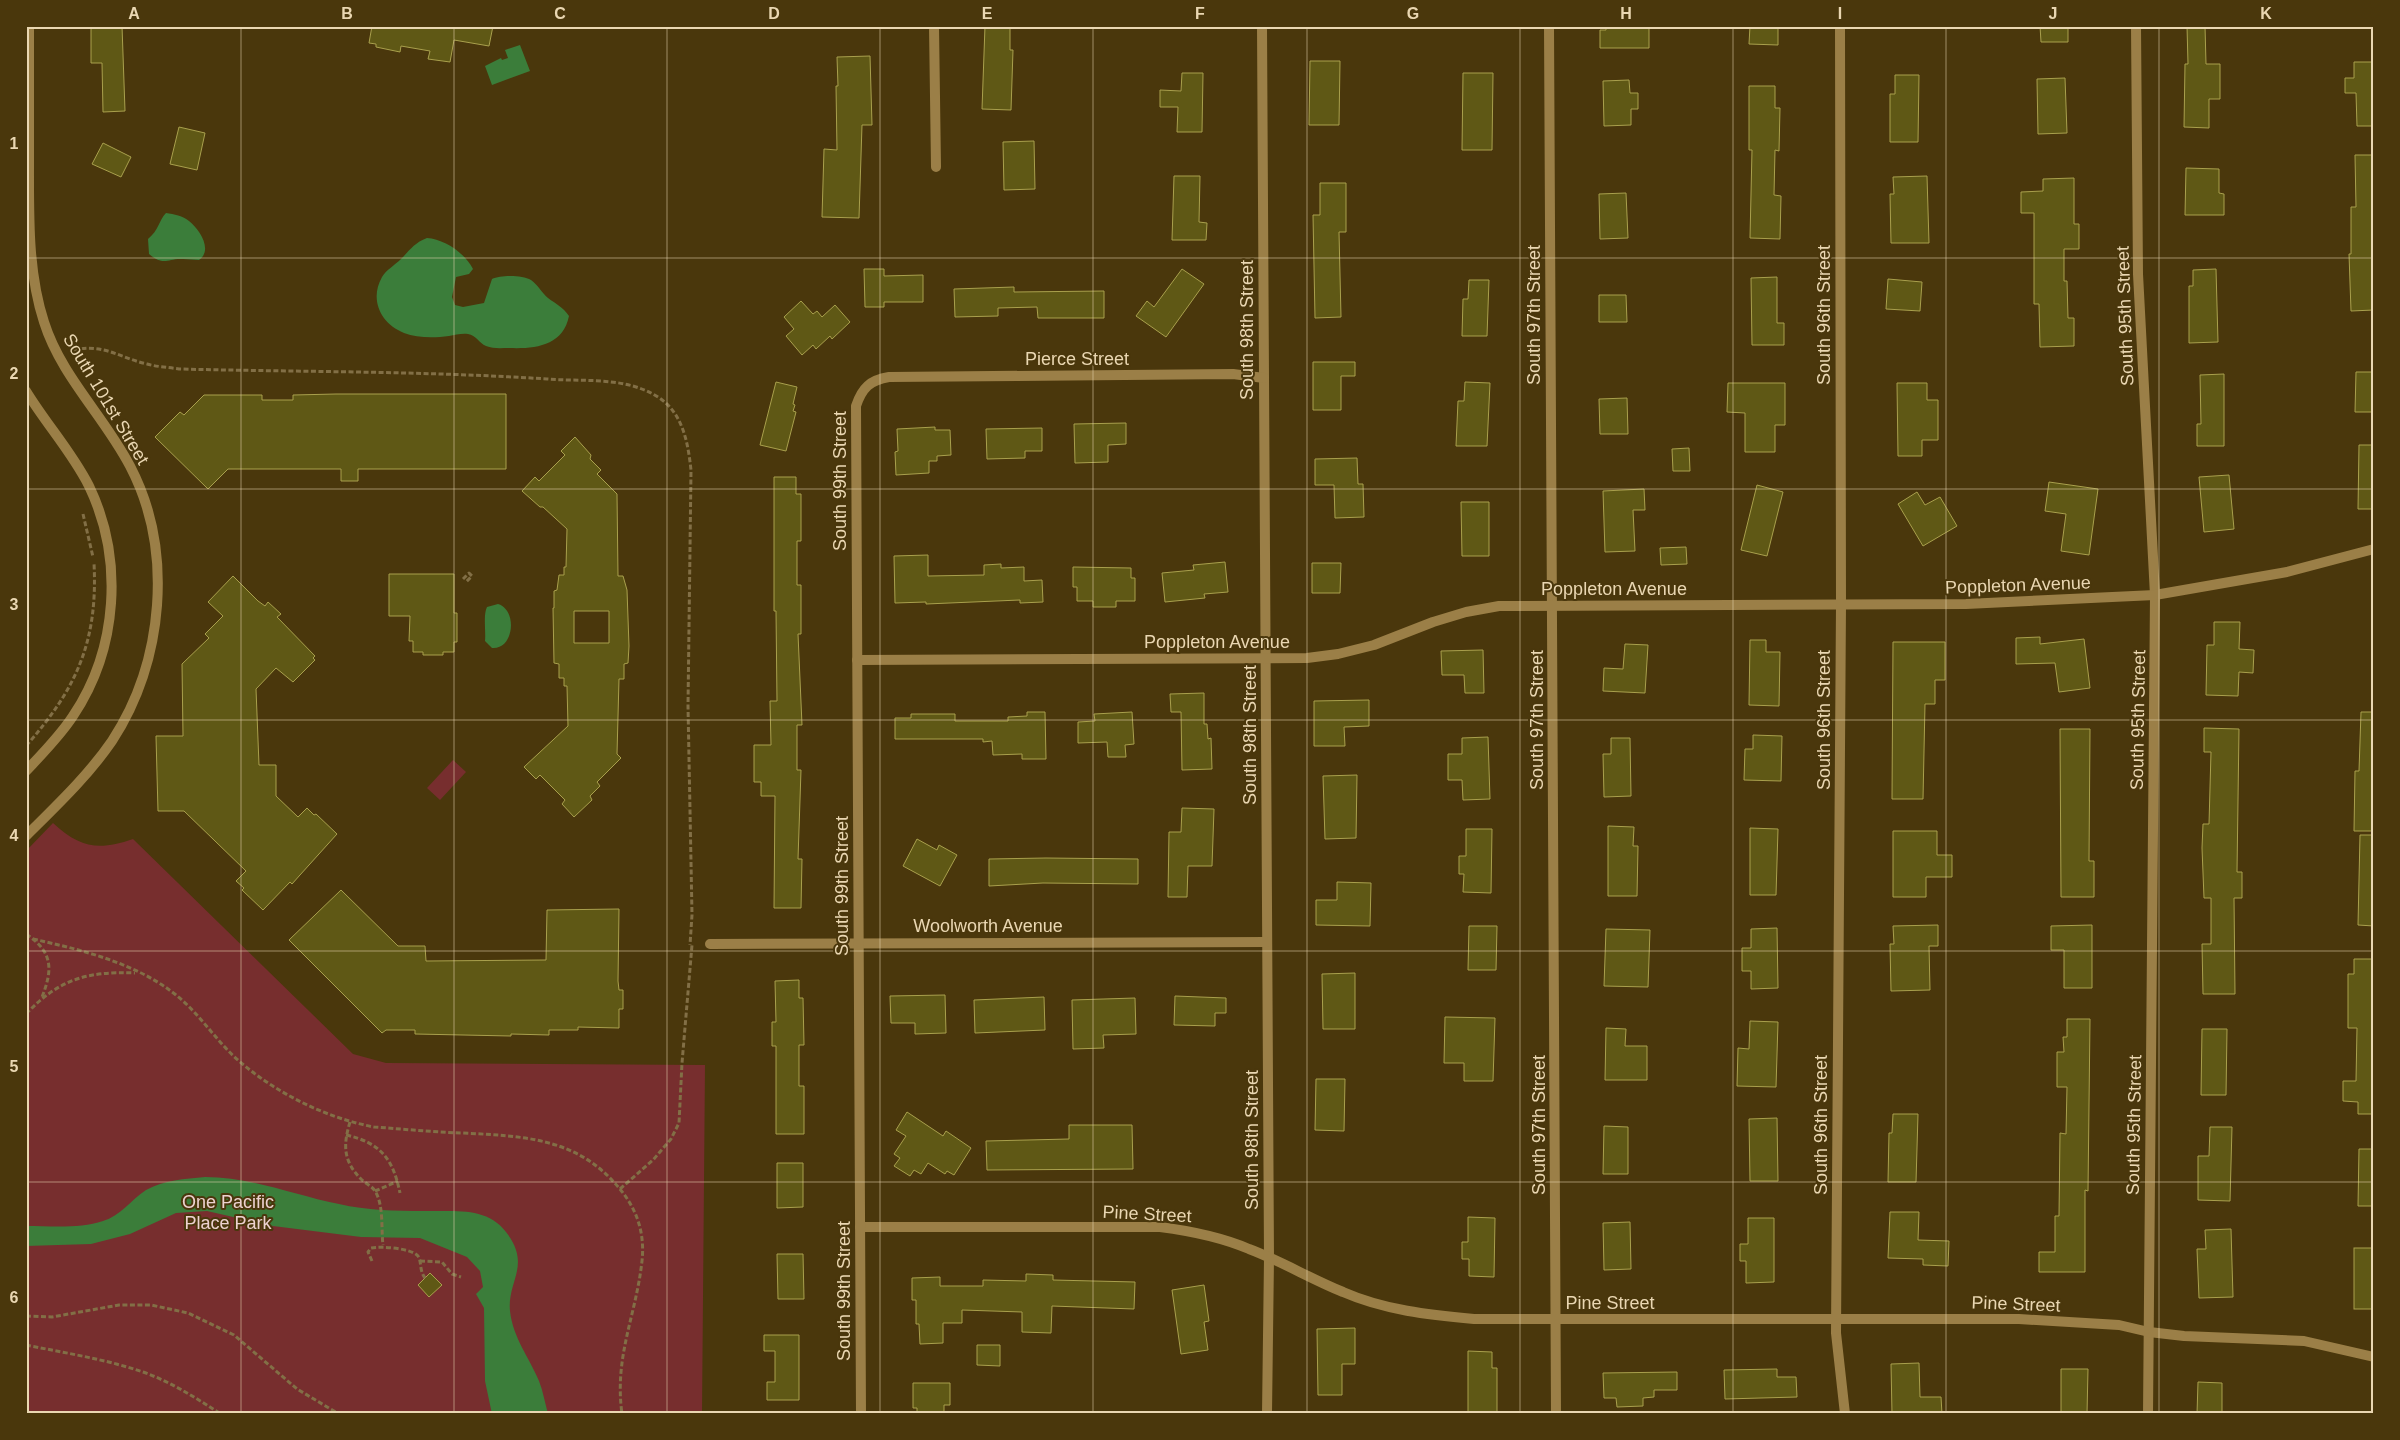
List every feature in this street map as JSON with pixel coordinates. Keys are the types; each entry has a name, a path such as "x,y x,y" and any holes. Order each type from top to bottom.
{"street":[{"name":"South 101st Street","path":"26,836 91,769 113,739 130,707 144,673 153,637 157,602 154,541 145,504 132,468 116,440 75,384 56,353 43,322 36,288 30,225 29,26"},
{"path":"934,26 936,167"},
{"name":"South 98th Street","path":"1262,26 1269,1258 1266,1414"},
{"name":"South 97th Street","path":"1548,26 1556,1414"},
{"name":"South 96th Street","path":"1840,26 1841,604 1836,1318 1838,1358 1845,1414"},
{"name":"South 95th Street","path":"2136,26 2138,274 2155,595 2148,1414"},
{"name":"Pierce Street","path":"889,377 1233,374 1264,378"},
{"name":"South 99th Street","path":"861,1414 856,406 860,394 868,384 889,377"},
{"path":"26,391 67,448 90,487 107,536 112,599 108,629 100,659 89,688 56,740 26,771"},
{"name":"Poppleton Avenue","path":"857,660 1307,658 1338,654 1374,645 1433,622 1466,612 1499,606 1552,604 1966,604 2155,595 2287,572 2374,549"},
{"name":"Woolworth Avenue","path":"710,944 1267,942"},
{"name":"Pine Street","path":"860,1227 1160,1227 1210,1236 1250,1249 1344,1293 1401,1310 1474,1319 2019,1319 2119,1325 2149,1332 2184,1336 2304,1341 2374,1357"}],"path":[{"path":"74,350 88,347 104,349 146,364 179,369 504,377 613,382 646,390 670,407 684,432 689,447 691,470 688,706 692,915 679,1123 671,1138 653,1160 620,1189"},
{"path":"26,746 65,697 78,671 87,642 95,588 93,560 82,510"},
{"path":"26,934 46,952 50,966 48,980 42,997"},
{"path":"33,939 84,950 152,978 177,995 239,1060 260,1076 302,1101 350,1122 399,1129 507,1135 547,1142 575,1151 606,1173 633,1206 638,1218 642,1247 640,1279 620,1363 619,1385 622,1414"},
{"path":"690,945 710,944"},
{"path":"26,1014 42,997 64,983 108,972 138,973"},
{"path":"350,1122 346,1135 345,1155 350,1168 375,1191 380,1207 383,1245"},
{"path":"346,1135 370,1143 380,1150 391,1162 400,1193"},
{"path":"375,1191 398,1181"},
{"path":"372,1261 368,1252 371,1248 383,1245 396,1250 410,1250 417,1255 425,1278"},
{"path":"420,1261 442,1262 452,1274 461,1277"},
{"path":"26,1320 27,1316 52,1317 119,1305 151,1305 188,1313 234,1335 297,1389 339,1414"},
{"path":"26,1345 100,1360 144,1373 184,1391 221,1414"}],"green space":[{"path":"453,760 466,772 440,800 427,788"},
{"name":"One Pacific Place Park","path":"53,823 72,838 90,845 110,845 133,839 353,1054 386,1063 705,1065 702,1414 26,1414 26,851"}],"shaded area":[{"path":"520,45 530,71 492,85 485,66 501,58 502,60 508,58 505,50"},
{"path":"166,213 184,218 197,229 205,246 203,256 199,260 178,259 163,261 149,254 148,239"},
{"path":"427,238 447,244 459,252 473,269 469,274 456,277 452,297 455,305 463,307 484,303 492,279 512,276 527,278 569,316 561,334 554,340 538,346 528,348 492,348 468,334 443,337 414,336 404,333 389,324 379,310 377,302 378,286 386,272 415,244"},
{"path":"498,604 509,614 511,629 505,643 499,647 492,648 485,641 485,614 487,607"},
{"path":"205,1177 256,1183 352,1207 392,1210 462,1211 478,1214 493,1220 506,1232 514,1244 517,1254 517,1273 510,1300 510,1311 514,1330 539,1381 548,1414 492,1414 485,1381 484,1308 476,1294 483,1287 480,1271 467,1257 420,1238 361,1237 273,1226 207,1211 176,1213 130,1234 91,1244 26,1246 26,1226 94,1224 109,1219 146,1190 160,1184 175,1180"}],"building":[{"path":"91,26 122,26 125,111 103,112 102,63 91,63"},
{"path":"372,26 493,26 489,46 454,40 450,62 428,59 430,51 401,46 400,52 376,47 376,44 369,43"},
{"path":"985,26 1010,26 1010,50 1013,50 1011,110 982,109"},
{"path":"1606,26 1649,26 1649,48 1600,48 1600,30 1606,30"},
{"path":"1750,26 1778,26 1778,45 1749,44"},
{"path":"2040,26 2068,26 2068,42 2041,42"},
{"path":"2187,26 2205,26 2206,64 2220,64 2220,99 2209,99 2209,128 2184,127 2185,64 2188,64"},
{"path":"870,56 872,125 862,125 859,218 822,217 824,149 837,150 837,57"},
{"path":"1310,61 1340,61 1339,125 1309,125"},
{"path":"2354,62 2374,62 2374,126 2357,126 2356,93 2345,93 2345,78 2354,78"},
{"path":"1182,73 1203,73 1202,132 1177,132 1178,107 1160,107 1160,90 1181,91"},
{"path":"1463,73 1493,73 1492,150 1462,150"},
{"path":"1895,75 1919,75 1918,142 1890,142 1890,94 1895,94"},
{"path":"2065,78 2067,133 2038,134 2037,79"},
{"path":"1629,80 1630,93 1638,93 1638,109 1631,109 1631,125 1604,126 1603,81"},
{"path":"1749,86 1775,86 1775,108 1780,108 1779,151 1775,150 1774,195 1781,196 1780,239 1750,238 1752,150 1749,150"},
{"path":"179,127 205,133 197,170 170,164"},
{"path":"1034,141 1035,189 1004,190 1003,142"},
{"path":"103,143 131,157 121,177 92,164"},
{"path":"2355,155 2374,155 2374,310 2351,311 2349,254 2351,254 2351,207 2356,207"},
{"path":"2186,168 2219,169 2219,193 2224,194 2224,215 2185,215"},
{"path":"1174,176 1200,176 1199,222 1207,223 1206,240 1172,240"},
{"path":"1927,176 1929,243 1891,243 1890,194 1894,194 1893,177"},
{"path":"2074,178 2074,224 2079,224 2079,249 2064,249 2064,281 2067,281 2068,318 2074,318 2074,346 2040,347 2039,304 2034,304 2034,213 2021,213 2021,192 2043,191 2043,179"},
{"path":"1320,183 1346,183 1346,232 1339,232 1341,317 1315,318 1313,215 1320,215"},
{"path":"1626,193 1628,238 1600,239 1599,194"},
{"path":"864,269 884,269 884,276 923,275 923,302 884,302 884,307 865,307"},
{"path":"1182,269 1204,284 1166,337 1136,316 1147,301 1154,307"},
{"path":"2216,269 2218,342 2189,343 2189,286 2193,286 2193,270"},
{"path":"1777,277 1777,323 1784,323 1784,345 1752,345 1751,278"},
{"path":"1888,279 1922,282 1920,311 1886,309"},
{"path":"1469,280 1489,280 1487,336 1462,336 1463,299 1468,299"},
{"path":"1014,287 1014,292 1104,291 1104,318 1038,318 1037,307 998,308 998,316 955,317 954,289"},
{"path":"1599,295 1626,295 1627,322 1599,322"},
{"path":"801,301 813,314 817,311 822,317 835,305 850,322 832,339 830,336 816,349 813,345 802,355 786,336 794,329 784,317"},
{"path":"1313,362 1355,362 1355,376 1341,376 1341,410 1313,410"},
{"path":"2356,372 2374,372 2374,412 2355,412"},
{"path":"2224,374 2224,446 2197,446 2197,424 2201,424 2200,375"},
{"path":"776,382 797,387 793,404 795,405 793,411 796,412 786,451 760,445"},
{"path":"1465,382 1490,383 1487,446 1456,446 1458,401 1464,401"},
{"path":"1728,383 1785,383 1785,425 1775,425 1775,452 1745,452 1745,413 1727,412"},
{"path":"1897,383 1927,383 1927,400 1938,400 1938,440 1922,440 1922,456 1898,456"},
{"path":"506,394 506,469 358,469 358,481 341,481 341,469 228,469 208,489 155,437 180,412 184,415 204,395 262,395 262,400 293,400 293,395"},
{"path":"1627,398 1628,434 1600,434 1599,399"},
{"path":"1126,423 1126,444 1108,445 1108,462 1075,463 1074,424"},
{"path":"935,427 935,430 950,430 951,455 937,456 937,461 929,461 929,473 896,475 897,429"},
{"path":"1042,428 1042,451 1025,451 1025,458 987,459 986,429"},
{"path":"575,437 591,455 590,459 601,470 597,474 617,494 618,576 623,576 627,590 629,646 628,663 624,664 624,679 619,679 617,754 621,758 597,782 600,786 590,796 592,800 574,817 562,804 565,800 540,775 536,779 524,767 568,726 567,686 564,686 564,678 559,678 559,664 554,663 553,608 554,591 557,590 559,575 564,575 564,567 566,567 567,529 522,491 535,477 539,481 565,455 561,451","holes":["574,611 609,611 609,643 574,643"]},
{"path":"2359,445 2374,445 2374,509 2358,509"},
{"path":"1689,448 1690,471 1673,471 1672,449"},
{"path":"1357,458 1358,484 1363,484 1364,517 1335,518 1334,485 1315,485 1315,459"},
{"path":"2229,475 2234,529 2204,532 2199,477"},
{"path":"774,477 796,477 796,494 801,494 801,541 797,541 797,585 801,585 801,634 798,634 802,725 797,725 797,770 801,770 798,859 802,859 801,908 774,908 775,796 761,796 761,782 754,782 754,745 771,745 770,701 777,701 776,611 774,611"},
{"path":"2049,482 2098,489 2089,555 2061,551 2066,514 2045,511"},
{"path":"1757,485 1783,492 1767,556 1741,550"},
{"path":"1644,489 1645,510 1633,510 1635,551 1605,552 1603,491"},
{"path":"1917,492 1925,505 1940,497 1957,526 1923,546 1898,504"},
{"path":"1461,502 1489,502 1489,556 1462,556"},
{"path":"1686,547 1687,564 1661,565 1660,548"},
{"path":"928,555 928,576 984,575 984,565 1001,564 1001,568 1024,567 1024,581 1042,580 1043,602 1020,603 1020,600 926,604 926,602 895,603 894,556"},
{"path":"1225,562 1228,592 1204,594 1205,598 1165,602 1162,573 1194,570 1193,565"},
{"path":"1312,563 1341,563 1340,593 1312,593"},
{"path":"1073,567 1131,568 1131,578 1135,578 1135,601 1116,601 1116,607 1093,607 1093,601 1077,601 1077,587 1073,587"},
{"path":"389,574 454,574 454,613 457,613 457,642 454,642 454,652 443,652 443,655 423,655 423,652 413,652 413,641 409,641 410,616 389,616"},
{"path":"233,576 258,601 265,606 268,602 281,614 277,617 315,656 313,658 315,660 293,682 276,668 256,689 259,765 276,765 276,796 298,817 307,808 337,834 292,884 290,882 263,910 242,890 244,888 236,881 246,871 184,811 158,811 156,736 183,736 182,664 209,638 205,634 223,616 208,602"},
{"path":"2214,622 2240,622 2239,649 2254,650 2253,673 2239,672 2238,696 2206,695 2207,645 2214,645"},
{"path":"2040,637 2040,644 2084,639 2090,688 2059,692 2055,663 2016,664 2016,638"},
{"path":"1750,640 1766,640 1766,652 1780,652 1779,706 1749,705"},
{"path":"1893,642 1945,642 1945,680 1935,680 1935,704 1925,704 1923,799 1892,799"},
{"path":"1625,644 1648,645 1645,693 1603,691 1604,668 1623,669"},
{"path":"1483,650 1484,693 1465,693 1464,675 1442,675 1441,651"},
{"path":"1204,693 1204,724 1207,724 1208,739 1211,738 1212,769 1182,770 1181,712 1171,712 1170,694"},
{"path":"1369,700 1369,726 1344,727 1345,746 1314,746 1314,701"},
{"path":"1027,712 1045,712 1046,759 1022,759 1022,754 993,755 992,741 983,742 983,739 895,739 895,718 911,718 911,714 955,714 955,721 1008,721 1008,717 1027,716"},
{"path":"1132,712 1134,744 1125,745 1126,757 1108,757 1107,742 1078,743 1078,722 1095,721 1094,714"},
{"path":"2361,712 2374,712 2374,831 2354,831 2355,771 2359,771"},
{"path":"2204,728 2239,729 2237,872 2242,872 2242,898 2234,898 2235,994 2203,994 2202,944 2211,944 2211,898 2204,898 2202,848 2203,824 2209,824 2211,752 2204,752"},
{"path":"2060,729 2090,729 2089,861 2094,861 2094,897 2061,897"},
{"path":"1753,735 1782,736 1781,781 1744,780 1745,749 1753,749"},
{"path":"1488,737 1490,799 1463,800 1462,780 1448,780 1448,754 1462,754 1462,738"},
{"path":"1611,738 1630,738 1631,796 1604,797 1603,754 1611,754"},
{"path":"1357,775 1356,838 1325,839 1323,776"},
{"path":"1182,808 1214,809 1212,866 1188,866 1187,897 1168,897 1169,832 1181,832"},
{"path":"1608,826 1634,827 1633,846 1638,846 1637,896 1608,896"},
{"path":"1750,828 1778,829 1776,895 1750,895"},
{"path":"1466,829 1492,829 1491,893 1463,892 1464,874 1459,874 1459,856 1466,856"},
{"path":"1893,831 1937,831 1937,855 1952,855 1952,877 1926,877 1926,897 1893,897"},
{"path":"2360,835 2374,835 2374,926 2358,925"},
{"path":"917,839 937,850 939,845 957,855 940,886 903,866"},
{"path":"989,859 1138,859 1138,884 1043,883 989,886"},
{"path":"1337,882 1371,883 1370,926 1316,925 1316,900 1337,900"},
{"path":"341,890 398,946 425,946 426,961 546,960 547,910 619,909 618,981 619,990 623,990 623,1009 619,1009 619,1028 578,1027 578,1030 549,1030 549,1035 511,1034 511,1036 415,1034 415,1030 386,1030 382,1033 289,940"},
{"path":"1938,925 1938,946 1929,946 1930,990 1891,991 1890,944 1894,944 1893,926"},
{"path":"2092,925 2092,988 2064,988 2064,950 2051,950 2051,926"},
{"path":"1469,926 1497,926 1496,970 1468,970"},
{"path":"1777,928 1778,988 1751,989 1751,971 1742,971 1742,948 1751,948 1751,929"},
{"path":"1606,929 1650,930 1648,987 1604,986"},
{"path":"2354,959 2374,959 2374,1114 2358,1114 2358,1102 2343,1101 2343,1081 2356,1081 2357,1028 2348,1028 2348,974 2354,974"},
{"path":"1355,973 1355,1029 1323,1029 1322,974"},
{"path":"799,980 799,998 803,998 804,1045 799,1045 799,1086 804,1086 804,1134 776,1134 776,1046 772,1046 772,1022 776,1022 775,981"},
{"path":"945,995 946,1033 915,1034 915,1023 891,1023 890,996"},
{"path":"1175,996 1226,998 1226,1013 1215,1013 1215,1026 1174,1025"},
{"path":"1044,997 1045,1030 975,1033 974,1000"},
{"path":"1135,998 1136,1034 1103,1035 1104,1048 1073,1049 1072,1000"},
{"path":"1445,1017 1495,1018 1493,1081 1464,1081 1464,1063 1444,1063"},
{"path":"2067,1019 2090,1019 2088,1191 2085,1190 2085,1272 2039,1272 2039,1252 2055,1252 2055,1216 2059,1216 2060,1133 2066,1134 2067,1087 2057,1087 2057,1052 2064,1052 2063,1037 2067,1037"},
{"path":"1750,1021 1778,1022 1776,1087 1737,1086 1738,1048 1749,1049"},
{"path":"1606,1028 1626,1029 1625,1046 1647,1046 1647,1080 1605,1080"},
{"path":"2202,1029 2227,1029 2226,1095 2201,1095"},
{"path":"1316,1079 1345,1079 1344,1131 1315,1130"},
{"path":"907,1112 943,1136 946,1131 971,1148 954,1175 947,1171 945,1174 928,1163 921,1174 914,1170 910,1176 894,1166 900,1158 894,1154 906,1136 896,1130"},
{"path":"1893,1114 1918,1114 1916,1182 1888,1182 1889,1133 1892,1133"},
{"path":"1777,1118 1778,1181 1750,1181 1749,1119"},
{"path":"1069,1125 1132,1125 1133,1169 987,1170 986,1141 1069,1139"},
{"path":"1604,1126 1628,1127 1628,1174 1603,1174"},
{"path":"2210,1127 2232,1127 2230,1201 2198,1200 2198,1156 2209,1156"},
{"path":"2359,1149 2374,1149 2374,1206 2358,1206"},
{"path":"777,1163 803,1163 803,1207 777,1208"},
{"path":"1890,1212 1919,1212 1918,1240 1949,1241 1948,1266 1923,1265 1923,1259 1888,1258"},
{"path":"1468,1217 1495,1218 1494,1277 1469,1276 1469,1259 1462,1259 1462,1242 1468,1242"},
{"path":"1748,1218 1774,1218 1774,1282 1746,1283 1746,1261 1740,1261 1740,1244 1748,1244"},
{"path":"1630,1222 1631,1269 1604,1270 1603,1223"},
{"path":"2231,1229 2233,1297 2199,1298 2197,1249 2206,1249 2205,1230"},
{"path":"2354,1248 2374,1248 2374,1309 2354,1309"},
{"path":"777,1254 803,1254 804,1299 778,1299"},
{"path":"430,1273 442,1285 429,1297 418,1285"},
{"path":"1026,1274 1053,1275 1053,1280 1135,1282 1134,1309 1052,1306 1051,1333 1022,1332 1022,1312 962,1310 962,1323 943,1323 943,1343 920,1344 919,1324 916,1324 916,1300 912,1300 912,1278 940,1277 940,1286 983,1286 983,1280 1026,1281"},
{"path":"1204,1285 1209,1321 1204,1322 1208,1350 1181,1354 1172,1290"},
{"path":"1355,1328 1355,1364 1342,1364 1342,1395 1318,1395 1317,1329"},
{"path":"764,1335 799,1335 799,1400 767,1400 767,1382 775,1382 775,1351 764,1351"},
{"path":"977,1345 1000,1345 1000,1366 977,1365"},
{"path":"1468,1351 1492,1352 1492,1368 1497,1368 1497,1414 1468,1414"},
{"path":"1919,1363 1920,1397 1941,1397 1942,1414 1892,1414 1891,1364"},
{"path":"1777,1369 1777,1377 1796,1377 1797,1397 1725,1399 1724,1370"},
{"path":"2061,1369 2088,1369 2087,1414 2061,1414"},
{"path":"1677,1372 1677,1390 1654,1390 1654,1397 1643,1398 1643,1406 1617,1407 1616,1398 1604,1398 1603,1373"},
{"path":"2198,1382 2222,1383 2222,1414 2197,1414"},
{"path":"913,1383 950,1383 950,1405 944,1405 944,1414 917,1414 917,1408 913,1408"}]}
